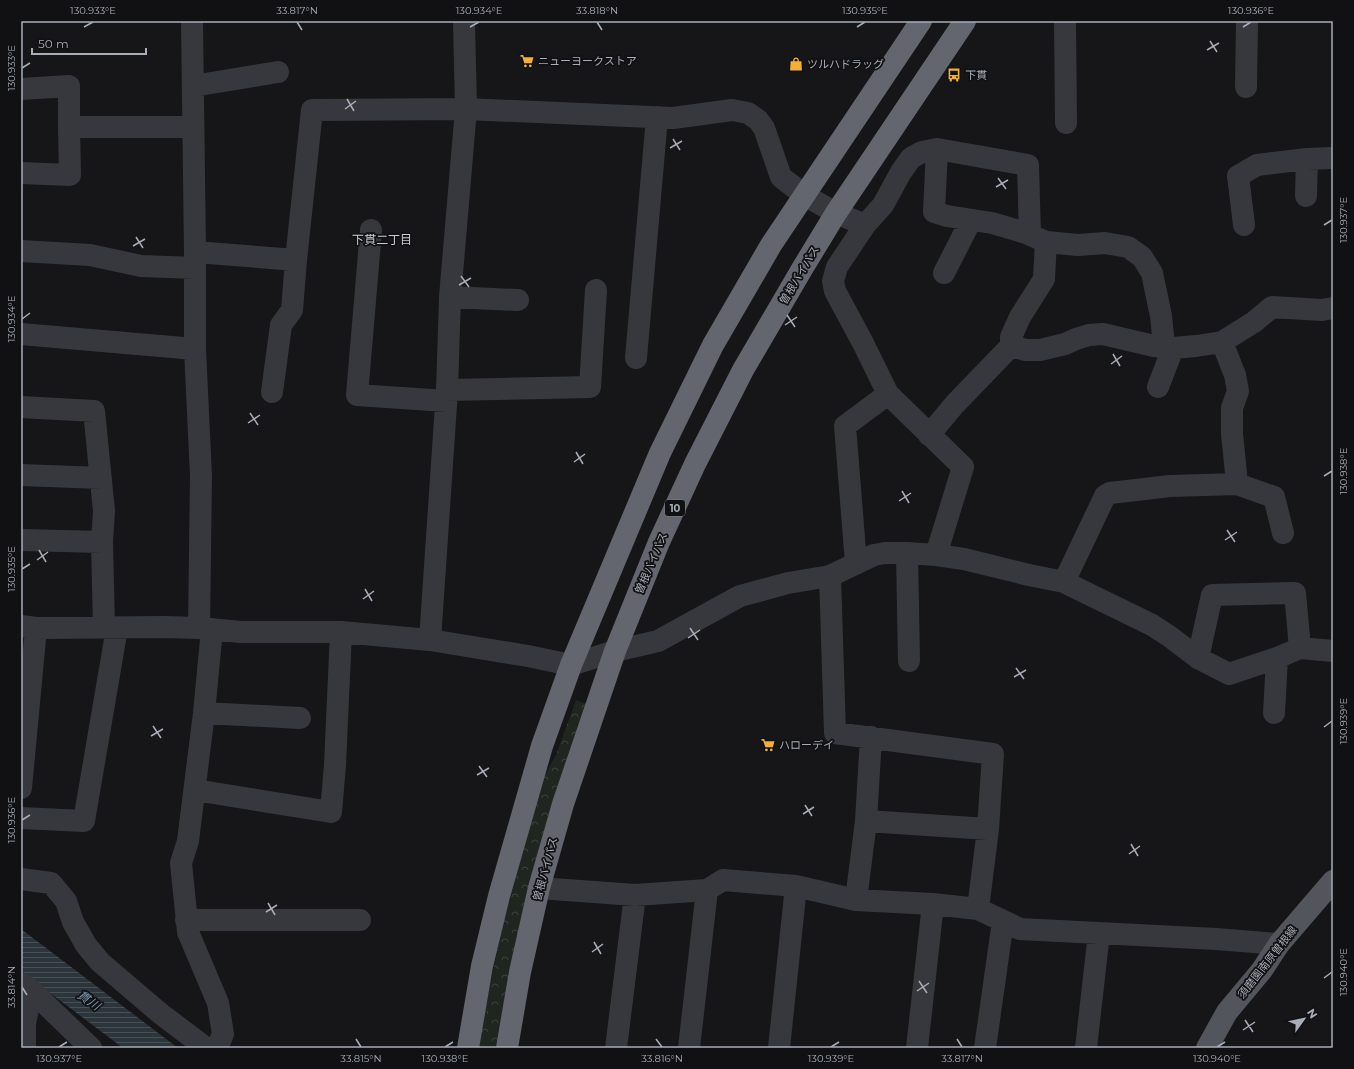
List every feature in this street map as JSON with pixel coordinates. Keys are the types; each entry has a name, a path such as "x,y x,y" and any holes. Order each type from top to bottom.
{"highway":[{"path":"468,1048 482,966 501,889 542,746 571,665 663,446 713,345 771,245 921,21"},
{"name":"曽根バイパス","path":"507,1048 520,972 539,888 563,804 616,650 659,542 698,457 743,370 836,213 965,21"}],"main road":[{"name":"須磨園南原曽根線","path":"1207,1048 1227,1012 1262,970 1279,944 1333,881"}],"street":[{"path":"193,21 195,349 201,476 205,628 204,713 188,841 181,863 188,932 218,1003 223,1034 217,1048"},
{"path":"430,640 446,396 450,297 466,109 464,21"},
{"path":"1065,21 1066,123"},
{"path":"1246,87 1248,21"},
{"path":"193,86 278,72"},
{"path":"21,89 69,86 70,174 21,173"},
{"path":"272,392 281,326 292,310 312,110 466,109 673,118 732,110 748,113 758,120 764,128 781,178 804,195 836,213 865,226"},
{"path":"636,358 657,117"},
{"path":"69,127 193,127"},
{"path":"937,149 934,212 992,223 1038,238 1078,245 1105,243 1128,247 1142,257 1152,273 1169,347 1158,386"},
{"path":"929,435 960,399 1011,346 1011,337 1020,317 1044,279 1028,165 937,149 922,152 911,158 901,172 883,205 865,226 837,267 833,282 888,394 929,435 963,467 936,555"},
{"path":"1244,225 1238,176 1257,165 1307,159 1333,158"},
{"path":"1306,196 1307,159"},
{"path":"944,273 971,220"},
{"path":"371,230 357,395 446,396 590,387 596,290"},
{"path":"21,251 90,255 141,266 195,260 296,260"},
{"path":"450,297 518,300"},
{"path":"1011,346 1026,350 1040,350 1065,344 1089,335 1103,334 1154,346 1196,346 1222,342 1254,322 1272,307 1322,310 1333,308"},
{"path":"21,334 195,349"},
{"path":"1222,342 1235,375 1238,391 1232,408 1232,433 1237,484"},
{"path":"856,562 845,426 888,394"},
{"path":"21,407 94,410 104,511 102,542 110,628 84,821 21,818"},
{"path":"21,475 101,478"},
{"path":"1064,582 1105,496 1110,493 1170,486 1237,484 1274,498 1283,533"},
{"path":"21,540 102,542"},
{"path":"907,553 909,661"},
{"path":"21,788 29,627 164,627 205,628 241,632 341,632 430,640 528,656 571,665 616,650 658,641 740,596 788,583 830,576 856,562 874,555 907,553 964,559 1064,582 1152,625 1198,658 1229,674 1277,658 1300,648 1333,651"},
{"path":"830,576 835,733 993,754 988,829 978,909"},
{"path":"1198,658 1212,595 1295,592 1300,648"},
{"path":"195,790 331,812 335,765 341,632"},
{"path":"1274,713 1277,658"},
{"path":"204,713 300,718"},
{"path":"856,900 866,821 871,737"},
{"path":"866,821 988,829"},
{"path":"21,879 52,883 66,901 73,922 86,945 100,962 161,1014 191,1044"},
{"path":"539,888 635,895 707,890 723,880 796,886 856,900 933,904 978,909 1020,929 1216,939 1279,944"},
{"path":"779,1048 796,886"},
{"path":"689,1048 707,890"},
{"path":"616,1048 635,895"},
{"path":"917,1048 933,904"},
{"path":"186,920 360,920"},
{"path":"985,1048 1003,921"},
{"path":"1086,1048 1099,933"},
{"path":"25,1048 27,987"},
{"path":"27,987 91,1048"}],"green space":[{"path":"576,700 587,704 498,1048 478,1048 503,924 542,780 556,755"}],"water":[{"name":"貫川","path":"21,929 178,1048 123,1048 21,971"}],"place":[{"name":"ニューヨークストア","path":"527,61"},
{"name":"ツルハドラッグ","path":"796,64"},
{"name":"下貫","path":"954,75"},
{"name":"ハローデイ","path":"768,745"}],"district":[{"name":"下貫二丁目","path":"382,239"}]}
